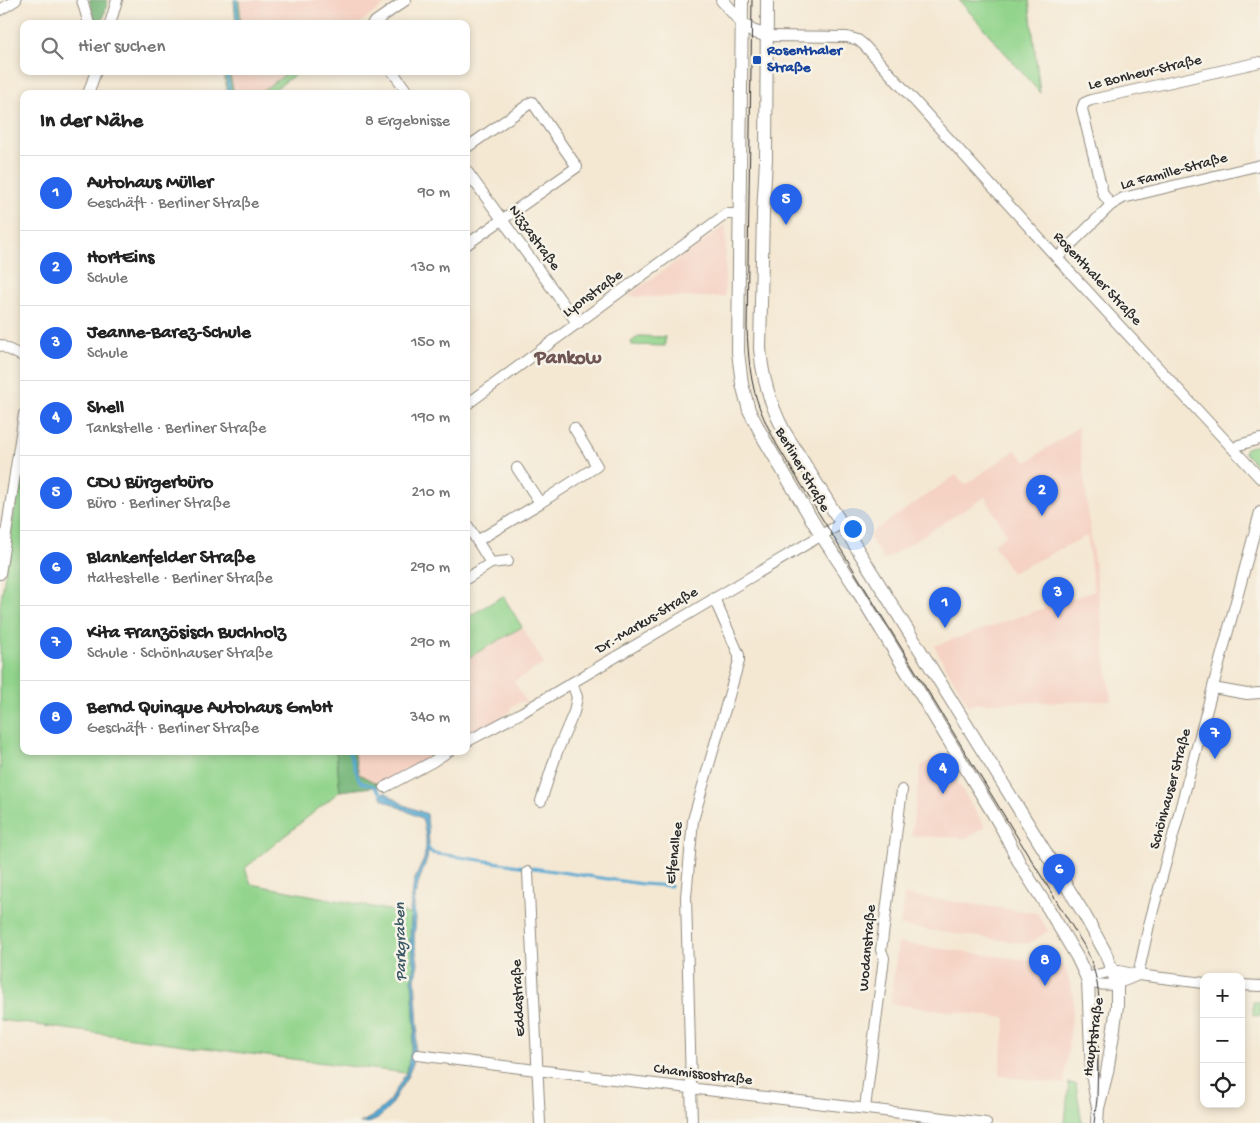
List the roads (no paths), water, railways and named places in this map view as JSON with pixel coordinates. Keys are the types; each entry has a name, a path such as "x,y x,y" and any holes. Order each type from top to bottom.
{"main road":[{"path":"722,0 742,23 752,31 768,36"},
{"name":"Berliner Straße","path":"742,0 738,352 742,384 753,418 821,536 854,586 1003,830 1020,864 1078,957 1088,982"},
{"name":"Berliner Straße","path":"767,0 766,158 760,348 761,365 768,395 778,419 808,470 1088,921 1106,952 1113,971"},
{"name":"Hauptstraße","path":"1097,1123 1098,1108 1107,1072 1117,1006 1117,984 1113,971"},
{"name":"Hauptstraße","path":"1088,982 1092,1073 1098,1108"}],"street":[{"path":"0,10 16,0"},
{"path":"82,0 88,20"},
{"path":"111,20 117,0"},
{"path":"378,20 406,0"},
{"name":"Rosenthaler Straße","path":"768,36 847,37 858,40 864,45 1056,258 1260,478"},
{"name":"Le Bonheur-Straße","path":"1111,206 1102,194 1082,109 1084,103 1260,62"},
{"path":"89,90 95,75"},
{"path":"395,75 406,90"},
{"path":"470,145 532,102 577,167 470,242"},
{"name":"La Famille-Straße","path":"1056,258 1111,206 1123,198 1260,165"},
{"name":"Nizzastraße","path":"470,175 578,324"},
{"name":"Lyonstraße","path":"470,403 726,214 740,214"},
{"path":"0,345 20,355"},
{"path":"478,541 597,466 574,428"},
{"path":"1234,450 1239,445 1260,439"},
{"path":"0,574 20,441"},
{"path":"517,468 540,503"},
{"name":"Schönhauser Straße","path":"1138,975 1260,512"},
{"name":"Dr.-Markus-Straße","path":"470,740 520,713 842,523"},
{"path":"470,529 491,564"},
{"path":"470,577 491,564 508,561"},
{"name":"Elfenallee","path":"692,1123 686,897 693,820 740,658 714,598"},
{"path":"541,801 578,697 572,682"},
{"path":"1213,688 1247,694 1260,693"},
{"path":"386,787 443,755"},
{"name":"Wodanstraße","path":"865,1108 884,958 881,950 902,790"},
{"name":"Eddastraße","path":"528,872 540,1123"},
{"path":"1138,975 1117,984 1102,986 1088,982 1090,978 1096,975 1123,971 1138,975 1200,983"},
{"path":"1245,985 1260,986"},
{"name":"Chamissostraße","path":"418,1055 986,1123"}],"water":[{"path":"385,792 404,805 427,814 429,844 427,859 414,900 416,917 414,940 418,963 415,978 418,1028 412,1066 390,1107 378,1119 360,1123 373,1116 388,1103 406,1073 415,1029 412,981 414,962 410,941 410,911 414,881 424,859 426,836 421,818 384,800 380,795"}],"waterway":[{"name":"Parkgraben","path":"236,0 238,20"},
{"name":"Parkgraben","path":"227,75 229,90"},
{"name":"Parkgraben","path":"350,755 359,780 374,786 384,796"},
{"path":"428,848 432,853 642,884 671,886"}],"tram line":[{"path":"752,0 747,327 750,369 757,399 777,445 1086,949 1095,974 1099,1001 1097,1099 1094,1123"}],"place":[{"name":"Rosenthaler Straße","path":"757,60"},
{"name":"CDU Bürgerbüro","path":"786,225"},
{"name":"HortEins","path":"1042,516"},
{"name":"Jeanne-Barez-Schule","path":"1058,618"},
{"name":"Autohaus Müller","path":"945,628"},
{"name":"Kita Französisch Buchholz","path":"1215,759"},
{"name":"Shell","path":"943,794"},
{"name":"Blankenfelder Straße","path":"1059,895"},
{"name":"Bernd Quinque Autohaus GmbH","path":"1045,986"}],"district":[{"name":"Pankow","path":"568,359"}]}
